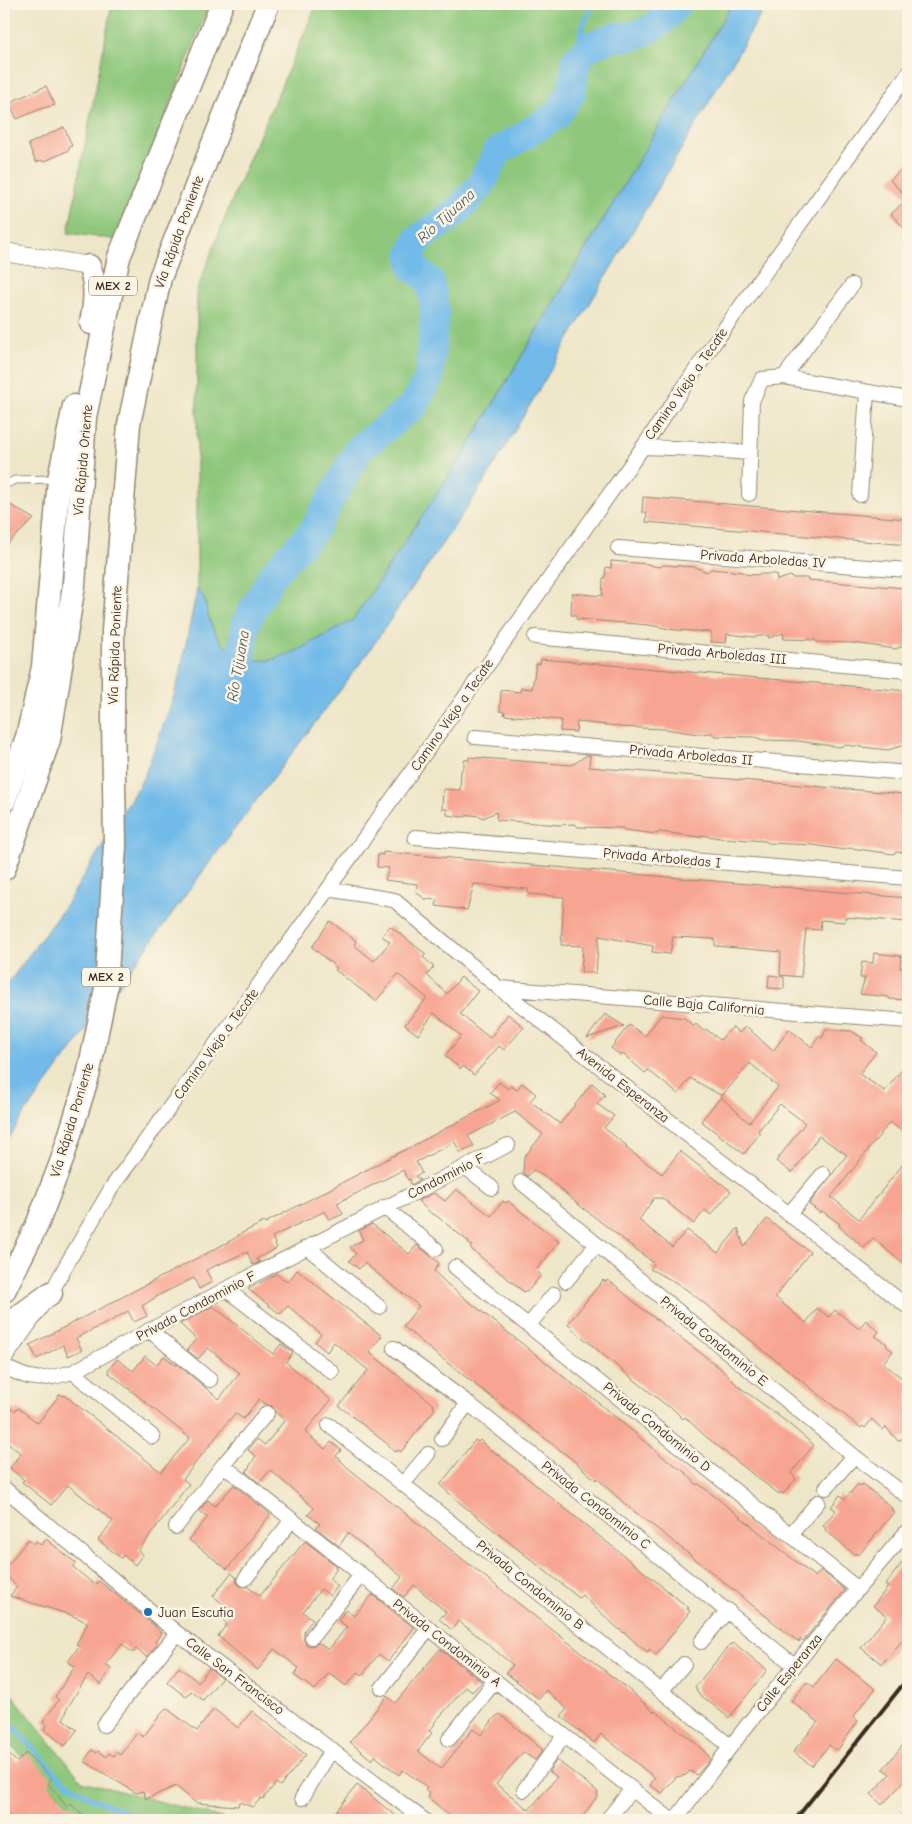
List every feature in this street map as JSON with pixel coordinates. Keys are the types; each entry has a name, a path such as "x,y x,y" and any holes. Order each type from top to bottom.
{"highway":[{"name":"Vía Rápida Oriente","path":"4,870 49,740 74,586 85,417 119,256 222,4"},
{"name":"Vía Rápida Poniente","path":"4,1292 36,1225 62,1160 88,1076 106,988 115,846 113,631 129,424 160,278 268,4"},
{"path":"4,801 28,737 43,667 59,479 95,303 94,278 89,266"},
{"path":"4,1330 51,1292"}],"street":[{"name":"Camino Viejo a Tecate","path":"4,1360 51,1292 64,1266 112,1187 328,889 643,447 712,346 908,74"},
{"path":"4,252 89,266"},
{"path":"784,377 852,285"},
{"path":"749,494 752,401 762,379 784,377 908,399"},
{"path":"860,495 867,392"},
{"path":"643,447 749,453"},
{"name":"Privada Arboledas IV","path":"618,548 908,570"},
{"name":"Privada Arboledas III","path":"535,637 908,671"},
{"name":"Privada Arboledas II","path":"474,737 908,774"},
{"name":"Privada Arboledas I","path":"415,837 908,878"},
{"name":"Avenida Esperanza","path":"328,889 394,900 499,988 908,1307"},
{"name":"Calle Baja California","path":"499,988 908,1021"},
{"name":"Condominio F","path":"384,1207 508,1145"},
{"path":"465,1167 492,1188"},
{"path":"789,1214 823,1174"},
{"name":"Privada Condominio E","path":"521,1182 854,1456 908,1497"},
{"path":"384,1207 436,1249"},
{"name":"Privada Condominio F","path":"4,1366 31,1379 46,1379 73,1372 148,1330 384,1207"},
{"path":"566,1281 596,1245"},
{"path":"308,1248 379,1307"},
{"name":"Privada Condominio D","path":"455,1267 858,1589"},
{"path":"226,1289 332,1372"},
{"path":"529,1325 554,1294"},
{"path":"148,1330 210,1380"},
{"name":"Privada Condominio C","path":"394,1348 468,1403 728,1610 794,1665"},
{"path":"73,1372 153,1437"},
{"path":"442,1438 468,1403"},
{"path":"176,1526 267,1413"},
{"name":"Privada Condominio B","path":"329,1425 730,1746"},
{"path":"404,1484 428,1454"},
{"path":"826,1488 854,1456"},
{"name":"Privada Condominio A","path":"223,1466 670,1820"},
{"name":"Calle San Francisco","path":"4,1488 177,1633 424,1820"},
{"path":"791,1534 818,1502"},
{"path":"245,1578 292,1520"},
{"name":"Calle Esperanza","path":"676,1820 730,1746 794,1665 908,1530"},
{"path":"312,1637 361,1575"},
{"path":"701,1642 728,1610"},
{"path":"382,1688 429,1628"},
{"path":"104,1725 177,1633"},
{"path":"661,1691 684,1664"},
{"path":"449,1739 495,1681"},
{"path":"524,1790 564,1736"},
{"path":"302,1798 332,1749"},
{"path":"607,1820 632,1789"}],"lane":[{"path":"4,485 15,480 59,479"},
{"path":"903,1820 908,1813"}],"green space":[{"path":"112,4 209,4 118,240 68,233"},
{"path":"317,4 732,4 465,451 353,620 296,651 271,660 241,661 215,633 208,616 206,604 197,589 197,290 237,187"},
{"path":"4,1685 82,1781 230,1820 82,1820 17,1751 4,1742"}],"water":[{"path":"732,4 767,4 485,481 365,657 221,847 25,1113 4,1146 4,989 66,905 144,777 179,678 197,589 206,604 208,616 215,633 241,661 271,660 296,651 353,620 465,451"}],"building":[{"path":"46,86 55,105 17,119 10,104"},
{"path":"64,127 72,146 69,147 69,150 43,162 42,160 36,162 28,144"},
{"path":"908,163 908,198 890,180"},
{"path":"908,198 908,232 891,214"},
{"path":"643,497 908,519 908,545 646,522 647,512 642,512"},
{"path":"4,501 34,519 4,547"},
{"path":"611,561 661,567 663,565 695,567 707,572 711,569 755,575 776,574 777,580 791,576 792,578 807,578 808,580 905,588 905,593 908,593 908,648 900,647 896,649 853,643 784,639 783,633 769,638 768,635 754,637 727,634 726,643 711,642 711,632 576,619 576,615 571,615 572,593 602,596 603,578 605,578 606,567 611,568"},
{"path":"541,659 908,691 908,744 888,750 845,745 839,747 798,741 715,736 712,733 697,734 665,729 619,727 577,722 576,732 560,731 561,720 504,715 505,712 500,711 501,690 520,692 521,688 532,689 536,664 540,664"},
{"path":"590,755 589,767 905,794 905,798 908,798 908,853 897,852 893,854 850,848 844,850 813,845 768,843 765,841 700,835 700,837 660,832 656,834 624,830 623,828 578,827 575,824 559,825 497,820 496,812 483,818 471,815 463,817 447,815 447,809 442,809 443,789 460,790 461,771 464,766 464,760 469,760 469,757 572,765"},
{"path":"383,852 908,898 908,922 845,917 845,922 821,920 820,930 806,929 801,977 780,975 781,952 715,946 715,939 673,937 670,954 652,952 653,946 599,936 596,973 581,972 583,946 561,945 564,897 528,894 528,889 474,884 467,910 436,906 437,900 425,899 416,892 417,884 385,880 389,868 377,867 378,854 383,855"},
{"path":"330,921 356,941 354,945 374,961 390,942 382,936 390,926 426,954 423,957 434,967 427,975 447,994 461,977 478,991 460,1014 490,1038 508,1014 524,1027 504,1050 499,1046 474,1075 463,1066 461,1069 445,1056 461,1036 434,1013 418,1035 405,1025 427,998 398,974 376,1001 335,970 337,968 312,947"},
{"path":"874,953 901,956 900,968 908,969 908,1000 860,994 865,978 860,978 862,962 873,963"},
{"path":"769,975 784,977 784,989 768,988"},
{"path":"605,1014 624,1026 587,1038"},
{"path":"661,1015 684,1018 694,1026 696,1024 704,1031 706,1029 720,1040 733,1027 739,1033 746,1026 773,1051 789,1029 812,1047 819,1036 822,1038 826,1029 851,1031 863,1038 861,1040 876,1052 859,1074 885,1091 908,1062 908,1136 890,1122 831,1197 859,1219 908,1158 908,1268 873,1238 864,1248 839,1226 840,1224 822,1211 820,1213 809,1204 847,1155 819,1136 792,1173 776,1161 805,1123 780,1104 758,1131 760,1133 744,1154 701,1121 721,1097 749,1123 778,1087 750,1063 722,1096 690,1078 678,1094 648,1070 645,1073 623,1054 621,1056 611,1048 629,1025 645,1036"},
{"path":"499,1082 508,1089 511,1086 517,1090 522,1083 536,1094 530,1101 560,1124 592,1083 605,1095 597,1104 614,1116 604,1128 627,1146 626,1148 662,1174 680,1151 731,1191 711,1215 705,1210 694,1224 662,1198 654,1198 639,1220 672,1247 687,1230 718,1253 738,1228 744,1247 767,1219 810,1252 775,1297 806,1323 817,1308 829,1317 835,1310 859,1329 866,1320 879,1332 875,1336 887,1344 886,1346 893,1351 883,1363 908,1383 908,1435 898,1441 886,1427 883,1430 872,1419 865,1428 863,1426 861,1428 690,1292 650,1269 654,1264 651,1261 550,1180 533,1170 528,1176 523,1173 524,1157 543,1134 515,1112 468,1136 474,1146 460,1153 455,1142 416,1162 422,1173 415,1176 420,1180 411,1185 410,1179 408,1180 403,1170 337,1203 343,1214 330,1220 325,1211 272,1237 277,1248 256,1259 260,1262 253,1265 247,1252 206,1270 212,1282 199,1289 194,1278 161,1294 142,1306 147,1316 134,1322 128,1311 76,1338 82,1350 68,1356 63,1345 37,1359 30,1345 500,1100 490,1093"},
{"path":"456,1189 491,1216 503,1201 506,1203 508,1201 559,1242 536,1270 541,1275 528,1291 524,1292 470,1248 472,1246 468,1244 469,1242 433,1215 418,1201 434,1193 445,1201"},
{"path":"372,1224 409,1254 417,1245 439,1263 434,1271 447,1284 589,1395 662,1456 686,1473 697,1485 699,1484 708,1491 815,1577 821,1570 845,1590 803,1641 801,1639 799,1642 783,1630 627,1506 597,1478 596,1480 403,1326 419,1306 364,1263 359,1269 349,1261 356,1254 350,1247 363,1240 359,1231"},
{"path":"297,1270 382,1336 369,1352 434,1405 435,1409 401,1452 398,1450 396,1452 339,1406 368,1370 334,1342 327,1352 315,1342 321,1334 288,1306 280,1314 248,1289 276,1274 288,1282"},
{"path":"603,1280 606,1282 607,1280 615,1285 640,1307 719,1367 738,1386 814,1445 791,1473 796,1479 783,1494 780,1492 779,1494 755,1476 704,1435 685,1417 683,1419 672,1408 570,1327 568,1324"},
{"path":"213,1306 273,1354 281,1344 293,1353 286,1362 331,1400 305,1432 325,1449 331,1442 341,1450 336,1456 347,1467 694,1742 709,1756 709,1761 697,1775 690,1771 686,1775 676,1777 662,1793 650,1785 655,1778 601,1734 594,1743 561,1716 567,1709 546,1690 539,1699 506,1673 513,1665 469,1629 458,1621 452,1630 439,1619 446,1612 414,1585 404,1597 393,1589 402,1577 348,1533 339,1546 316,1528 320,1524 308,1515 314,1508 270,1470 259,1483 246,1472 256,1456 248,1450 257,1439 265,1445 285,1420 275,1412 272,1406 266,1405 259,1399 243,1419 235,1413 183,1479 189,1484 138,1551 143,1554 135,1565 123,1555 121,1558 98,1540 113,1521 68,1485 51,1505 22,1482 24,1480 10,1468 21,1453 4,1441 4,1403 15,1411 18,1408 38,1423 60,1394 64,1395 161,1472 190,1438 109,1373 108,1370 117,1359 133,1371 145,1356 156,1365 164,1356 177,1364 219,1399 240,1373 208,1348 198,1359 187,1350 196,1339 180,1324"},
{"path":"475,1440 478,1442 480,1440 491,1451 689,1608 687,1609 690,1611 656,1655 649,1649 648,1652 639,1646 582,1595 579,1598 440,1485"},
{"path":"858,1484 860,1486 862,1484 874,1493 892,1508 891,1510 894,1512 859,1555 856,1553 855,1555 825,1530 826,1528 823,1526 836,1510 831,1507 840,1495 845,1499"},
{"path":"234,1485 270,1515 227,1569 189,1540 208,1517 199,1511 206,1502 208,1500 215,1506"},
{"path":"28,1539 34,1544 36,1541 41,1545 46,1539 76,1563 73,1567 95,1585 99,1581 155,1626 161,1633 155,1642 157,1644 147,1657 136,1649 133,1653 122,1644 106,1664 111,1668 101,1685 88,1675 66,1710 63,1719 77,1730 65,1746 44,1729 47,1725 43,1721 59,1700 55,1697 75,1666 68,1662 79,1646 76,1644 88,1623 71,1615 10,1596 17,1587 4,1570"},
{"path":"305,1541 337,1566 335,1568 337,1569 329,1579 338,1586 330,1596 321,1589 303,1612 313,1619 304,1631 306,1644 311,1646 319,1643 328,1650 347,1627 338,1620 346,1610 354,1616 373,1595 414,1628 388,1661 379,1654 362,1675 358,1672 346,1686 329,1673 315,1690 294,1675 299,1668 274,1649 258,1670 218,1636 227,1624 223,1620 231,1610 213,1596 231,1573 236,1577 237,1583 240,1586 248,1587 260,1596"},
{"path":"908,1555 908,1634 882,1664 861,1648 887,1616 873,1606 888,1587 885,1585"},
{"path":"734,1643 767,1670 729,1718 699,1694 695,1687 730,1644"},
{"path":"440,1649 482,1682 472,1692 466,1687 434,1723 429,1731 432,1733 418,1751 441,1769 473,1729 481,1735 495,1717 500,1714 543,1750 535,1760 523,1752 496,1784 529,1810 557,1777 549,1771 557,1760 598,1792 598,1795 580,1820 454,1820 428,1797 430,1793 425,1790 427,1787 403,1770 399,1775 375,1756 372,1760 350,1742 387,1696 395,1703"},
{"path":"836,1659 875,1689 853,1717 858,1721 837,1751 829,1745 812,1766 793,1752 818,1722 791,1701 807,1682 814,1687"},
{"path":"179,1667 198,1682 209,1668 222,1678 203,1700 191,1691 186,1697 167,1682"},
{"path":"166,1708 197,1731 214,1709 238,1728 252,1711 306,1755 280,1786 276,1783 263,1799 261,1798 253,1807 239,1802 238,1806 196,1803 176,1786 146,1799 143,1791 136,1793 84,1761 92,1750 97,1753 98,1751 107,1757 109,1753 114,1756 116,1752 120,1755 137,1733 143,1737"},
{"path":"908,1739 908,1777 882,1805 871,1794 890,1774 883,1769"},
{"path":"4,1750 17,1762 26,1753 52,1778 48,1783 67,1807 71,1804 87,1820 14,1820 4,1810"},
{"path":"357,1785 401,1820 329,1820"}],"waterway":[{"path":"576,60 581,30 594,4"},
{"name":"Río Tijuana","path":"233,699 241,661 246,622 273,574 313,531 359,449 415,404 429,377 435,311 430,281 414,269 411,256 417,240 456,212 481,185 497,152 557,115 572,91 576,60 590,46 613,37 633,36 651,29 667,16 677,4"},
{"path":"4,1720 14,1727 59,1777 91,1798 126,1812 166,1820"}],"railway":[{"path":"795,1820 908,1678"}],"place":[{"name":"Juan Escutia","path":"148,1612"}]}
